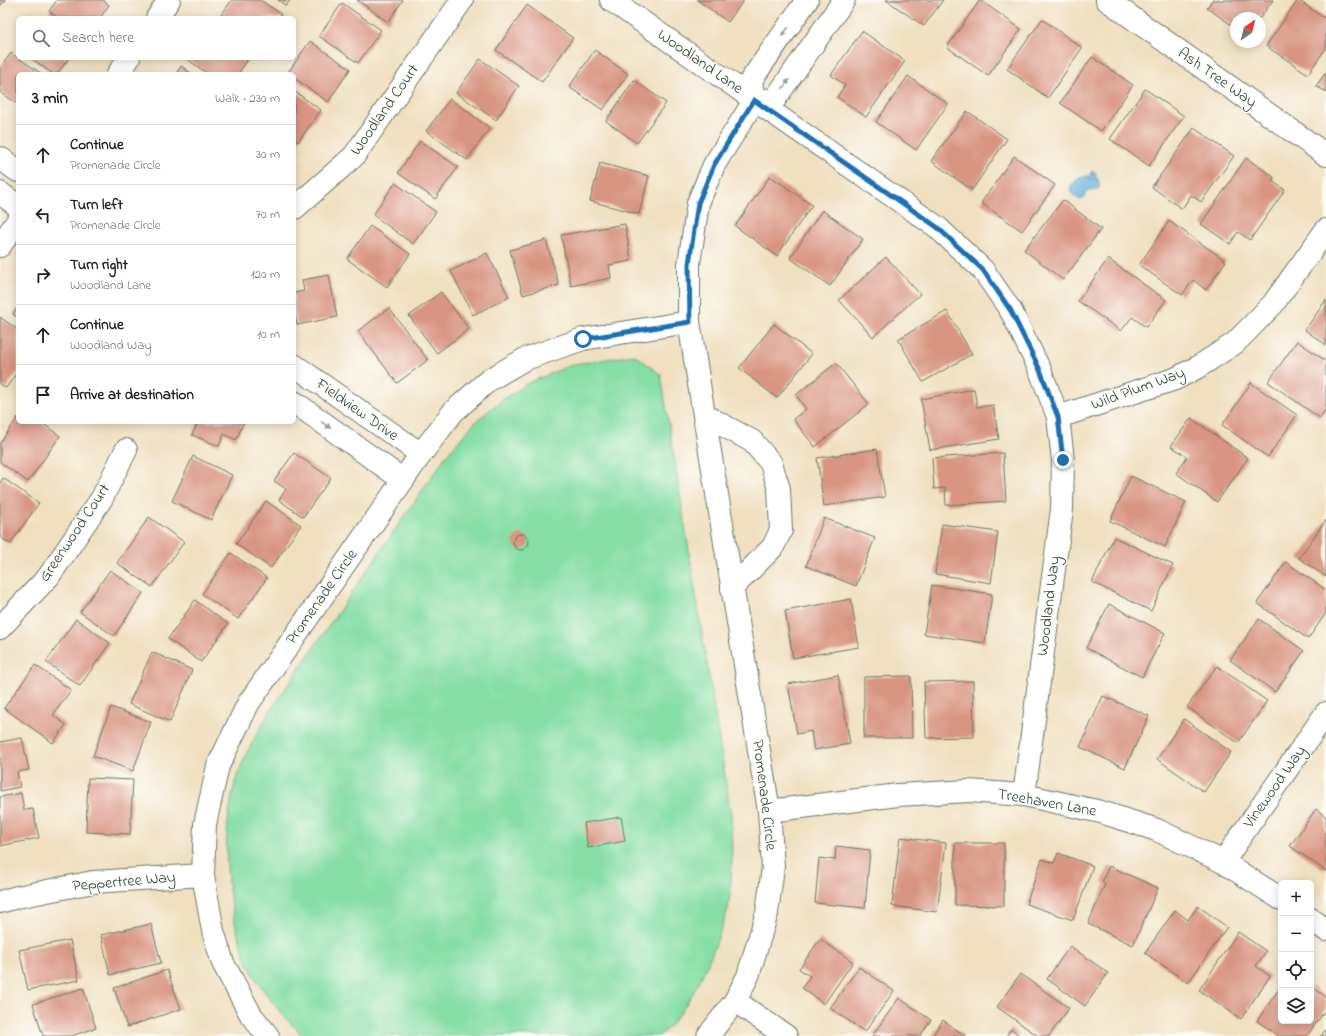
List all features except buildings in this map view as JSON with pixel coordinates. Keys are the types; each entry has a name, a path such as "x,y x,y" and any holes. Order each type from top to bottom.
{"street":[{"path":"158,16 170,0"},
{"name":"Woodland Court","path":"296,207 354,156 462,0"},
{"name":"Woodland Lane","path":"610,0 937,227 983,270 1011,311 1040,370 1058,417"},
{"path":"807,0 751,80 754,100 775,99 844,0"},
{"name":"Ash Tree Way","path":"1107,0 1326,155"},
{"path":"119,72 128,60"},
{"name":"Promenade Circle","path":"708,1036 735,1001 748,976 767,913 773,867 769,811 690,322 689,264 698,203 714,165 754,100"},
{"path":"0,158 16,170"},
{"path":"0,193 16,205"},
{"path":"0,246 16,223"},
{"name":"Wild Plum Way","path":"1058,417 1175,379 1235,343 1272,304 1326,230"},
{"name":"Promenade Circle","path":"268,1036 251,1015 223,964 213,931 202,875 205,824 218,766 248,704 421,454 453,412 489,380 525,359 583,339 690,322"},
{"name":"Fieldview Drive","path":"296,366 421,454"},
{"name":"Fieldview Drive","path":"296,403 403,480"},
{"path":"704,415 752,441 771,463 779,489 781,530 773,547 732,588"},
{"name":"Woodland Way","path":"1024,795 1062,509 1063,460 1058,417"},
{"name":"Greenwood Court","path":"0,628 49,576 102,498 126,450"},
{"name":"Vinewood Way","path":"1223,862 1326,713"},
{"name":"Treehaven Lane","path":"769,811 898,795 970,791 1024,795 1101,812 1157,830 1223,862 1278,896"},
{"name":"Peppertree Way","path":"0,902 93,882 202,875"},
{"path":"1314,921 1326,930"},
{"path":"735,1001 786,1036"}],"green space":[{"path":"635,355 661,375 731,815 732,850 728,909 711,957 704,972 679,1014 659,1036 303,1036 287,1020 259,984 247,961 235,924 228,882 228,818 237,776 248,751 270,711 448,453 476,421 502,400 528,383 574,364"}],"water":[{"path":"1093,171 1096,173 1096,176 1093,180 1097,178 1100,186 1094,191 1088,190 1085,198 1080,200 1074,196 1070,190 1071,186 1079,177 1088,176 1090,179 1090,173"}],"route":[{"path":"583,339 690,322 689,264 698,203 714,165 754,100 937,227 983,270 1011,311 1040,370 1058,417 1063,460"}]}
